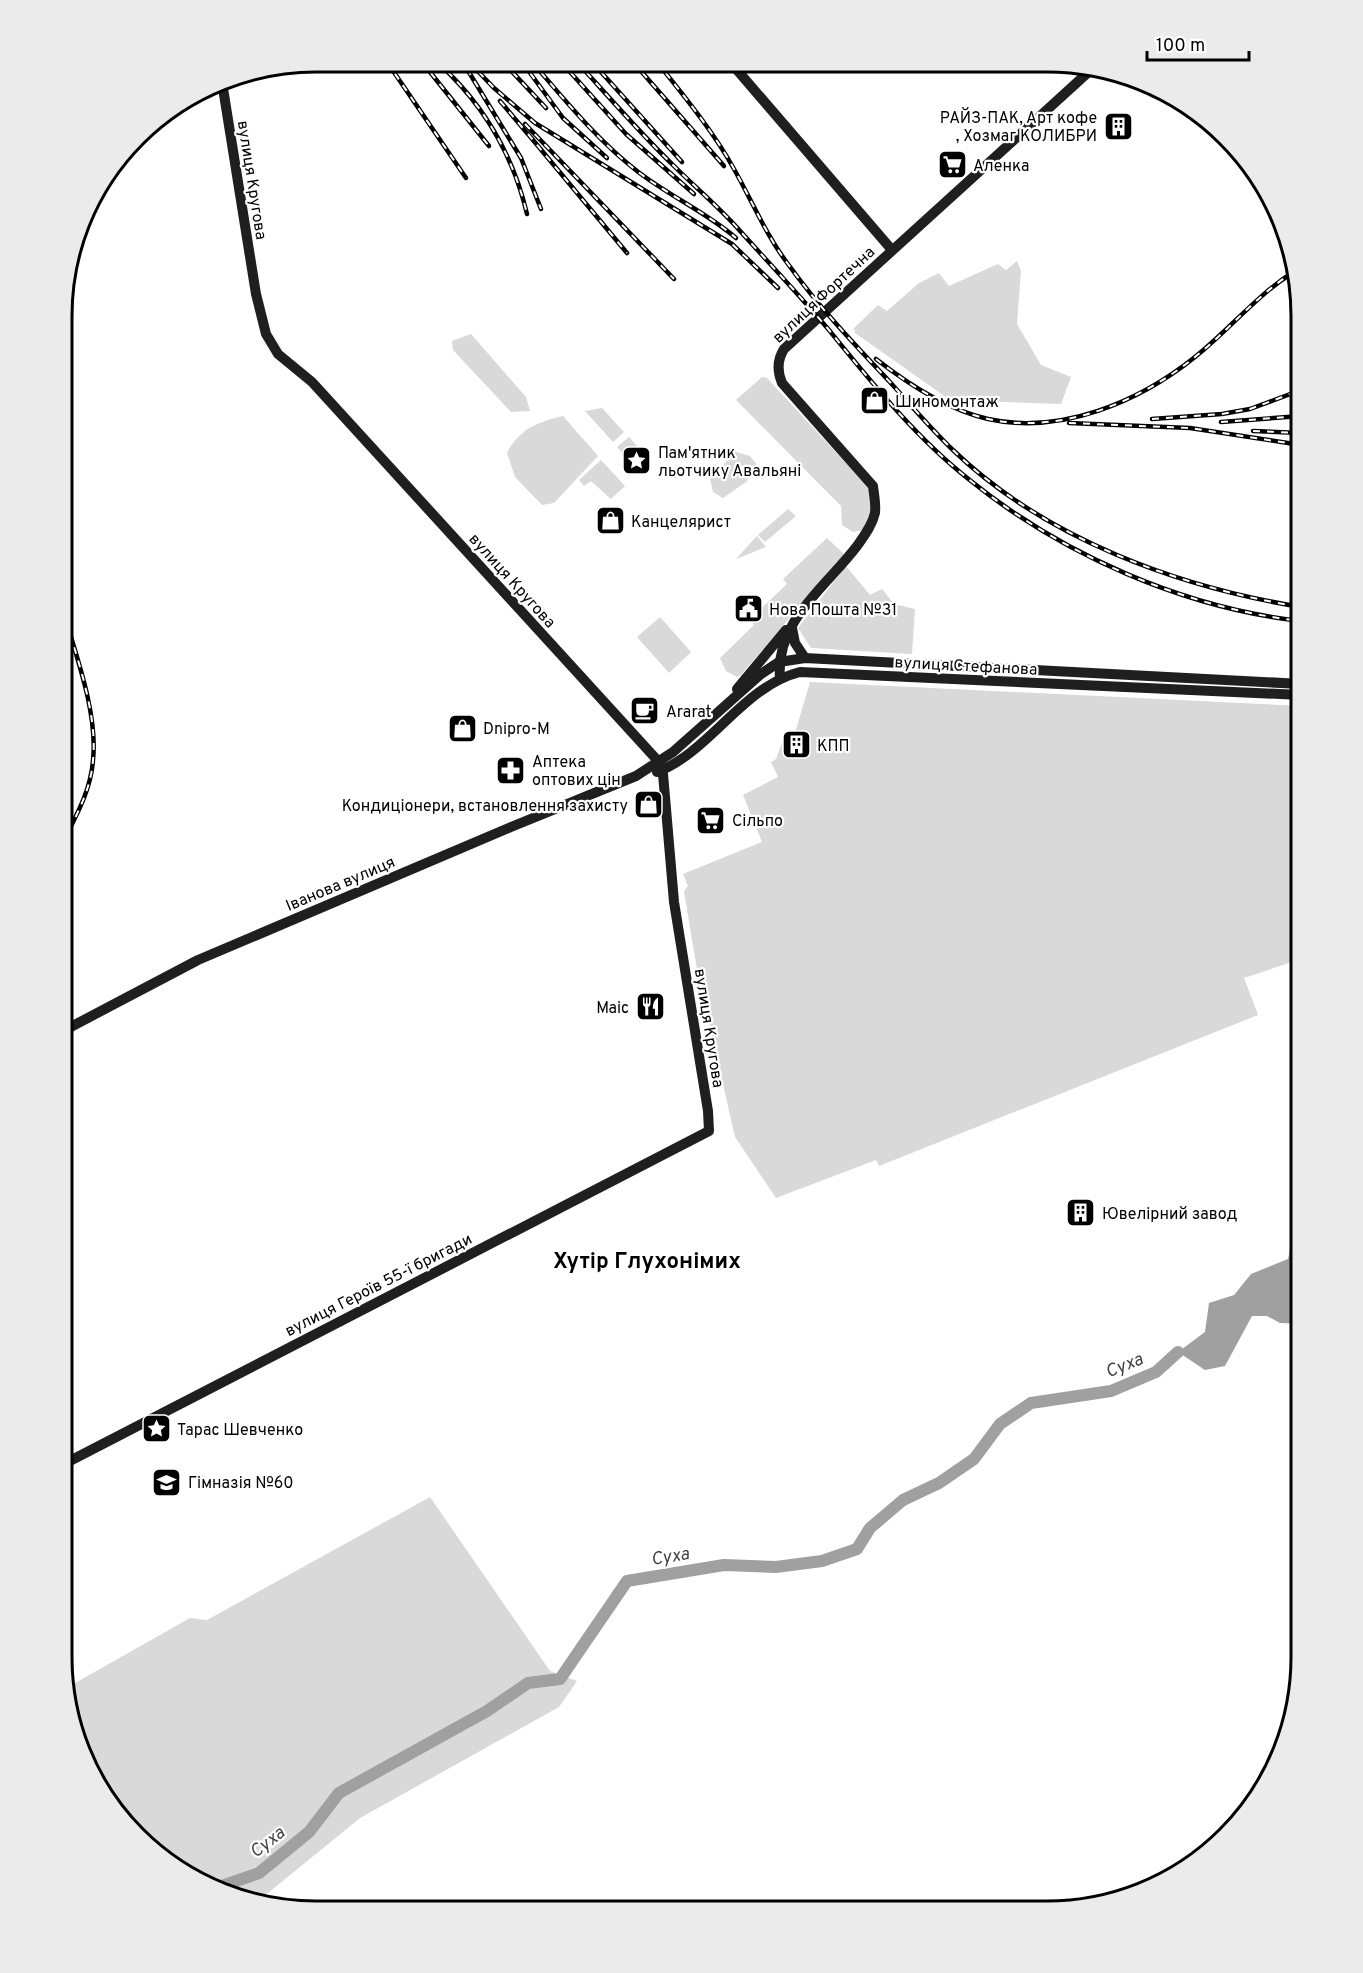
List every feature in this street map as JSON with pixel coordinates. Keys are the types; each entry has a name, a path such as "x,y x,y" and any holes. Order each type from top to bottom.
{"street":[{"path":"739,72 892,250"},
{"name":"вулиця Фортечна","path":"779,662 793,624 866,533 875,513 875,502 873,486 782,383 779,375 779,357 784,349 1085,75"},
{"name":"вулиця Кругова","path":"223,91 256,294 270,343 289,364 312,382 661,766 675,902 708,1111 709,1131"},
{"path":"726,705 793,624"},
{"path":"793,624 795,643 805,658"},
{"name":"вулиця Стефанова","path":"779,662 805,658 1291,683"},
{"path":"661,766 761,674 779,662"},
{"path":"779,662 780,678"},
{"name":"вулиця Стефанова","path":"661,766 780,678 800,672 1291,695"},
{"name":"Іванова вулиця","path":"72,1026 198,960 661,766"},
{"name":"вулиця Героїв 55-ї бригади","path":"72,1460 709,1131"}],"shaded area":[{"path":"1017,261 1021,271 1017,324 1041,365 1071,377 1061,404 950,400 855,333 854,328 878,305 887,311 919,283 939,273 949,286 998,264 1006,270"},
{"path":"471,334 526,397 530,411 511,412 453,350 452,341"},
{"path":"762,377 767,378 870,489 872,512 864,530 853,532 842,525 841,506 736,400"},
{"path":"602,408 624,432 613,442 585,411"},
{"path":"563,416 598,456 554,503 542,505 515,477 507,453 523,432 545,421"},
{"path":"629,437 644,454 633,464 617,447"},
{"path":"736,452 750,456 758,466 746,482 723,498 713,492 710,478"},
{"path":"601,460 625,486 611,499 591,481 584,486 579,480"},
{"path":"788,509 796,516 765,542 758,535"},
{"path":"757,536 766,547 736,559"},
{"path":"827,538 844,554 741,675 737,677 726,671 720,658 754,625 750,619 787,584 783,579"},
{"path":"846,566 870,595 882,589 894,604 915,609 912,654 811,648 798,628"},
{"path":"660,617 691,652 669,673 637,637"},
{"path":"810,682 1291,706 1291,962 1244,978 1258,1015 879,1166 876,1160 776,1198 735,1137 697,970 684,891 688,886 683,874 762,842 743,795 778,777 771,762 776,759 786,732 795,733"},
{"path":"1291,1245 1291,1324 1280,1323 1267,1316 1252,1316 1225,1366 1205,1370 1178,1352 1205,1332 1209,1303 1234,1295 1251,1274 1288,1259"},
{"path":"430,1497 550,1671 577,1681 559,1707 360,1818 264,1895 237,1888 208,1876 167,1851 143,1830 113,1793 97,1765 80,1720 74,1684 190,1618 207,1620"}],"waterway":[{"name":"Суха","path":"228,1884 259,1873 309,1832 339,1793 487,1711 528,1683 560,1679 627,1581 724,1565 776,1567 822,1561 857,1549 870,1528 903,1500 939,1483 974,1459 1000,1424 1031,1403 1111,1391 1156,1372 1178,1352"}],"railway":[{"path":"394,72 466,178"},
{"path":"430,72 489,146"},
{"path":"448,72 468,95 494,131 514,171 527,214"},
{"path":"469,72 521,158 541,209"},
{"path":"479,72 535,123 732,244 778,288"},
{"path":"512,72 546,108"},
{"path":"529,72 563,118 607,158"},
{"path":"541,72 582,119 622,159 649,180 736,238"},
{"path":"570,72 626,134 694,194"},
{"path":"586,72 649,141 733,223 808,305 914,429 971,481 1007,508 1045,532 1127,574 1169,591 1213,604 1291,619"},
{"path":"601,72 682,162"},
{"path":"642,72 724,166"},
{"path":"665,72 717,141 773,241 812,295 937,434 990,482 1030,510 1072,534 1116,554 1208,587 1291,605"},
{"path":"500,101 527,133"},
{"path":"525,124 674,279"},
{"path":"528,134 627,253"},
{"path":"876,359 929,395 973,415 1016,423 1071,418 1124,401 1173,373 1207,347 1266,292 1288,276"},
{"path":"1152,419 1222,414 1250,409 1291,394"},
{"path":"1221,422 1291,417"},
{"path":"1069,423 1190,428 1291,443"},
{"path":"1253,431 1291,433"},
{"path":"72,640 85,685 94,742 92,771 72,823"}],"place":[{"name":"РАЙЗ-ПАК, Арт кофе , Хозмаг КОЛИБРИ","path":"1118,126"},
{"name":"Аленка","path":"952,165"},
{"name":"Шиномонтаж","path":"874,401"},
{"name":"Пам'ятник льотчику Авальяні","path":"637,461"},
{"name":"Канцелярист","path":"610,521"},
{"name":"Нова Пошта №31","path":"748,609"},
{"name":"Ararat","path":"645,711"},
{"name":"Dnipro-M","path":"462,728"},
{"name":"КПП","path":"796,745"},
{"name":"Аптека оптових цін","path":"511,770"},
{"name":"Кондиціонери, встановлення захисту","path":"649,805"},
{"name":"Сільпо","path":"711,820"},
{"name":"Маіс","path":"650,1007"},
{"name":"Ювелірний завод","path":"1081,1213"},
{"name":"Тарас Шевченко","path":"156,1429"},
{"name":"Гімназія №60","path":"167,1482"}],"district":[{"name":"Хутір Глухонімих","path":"647,1260"}]}
